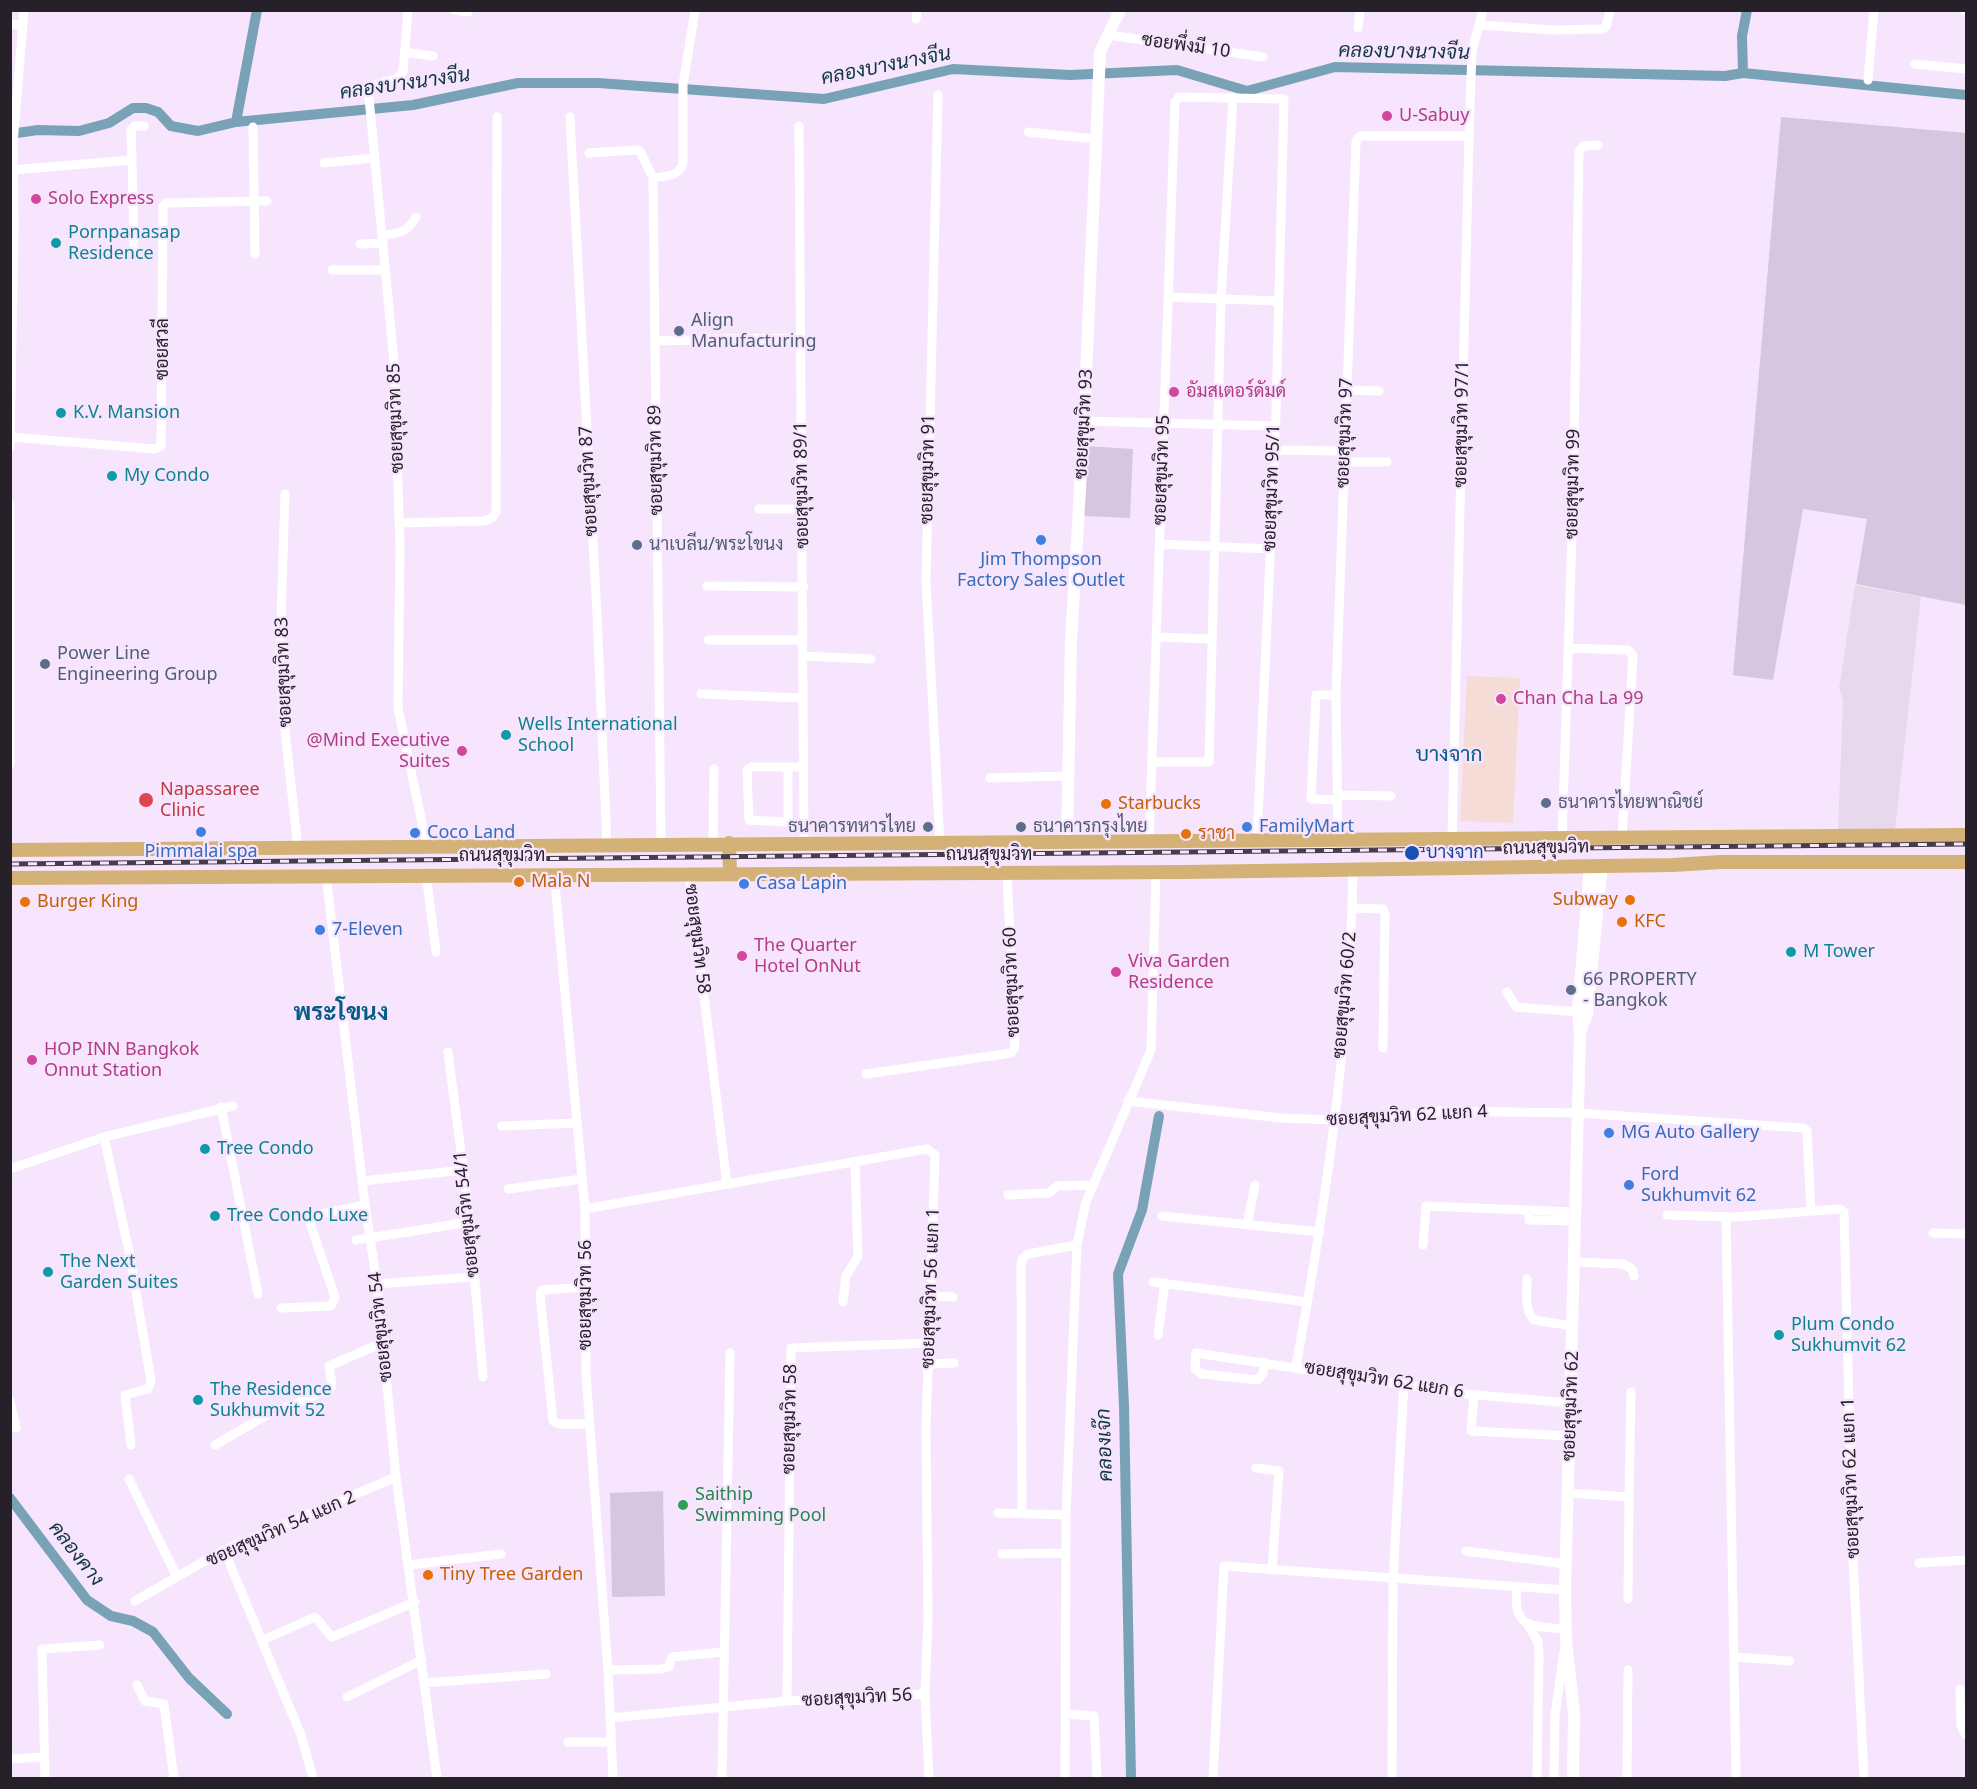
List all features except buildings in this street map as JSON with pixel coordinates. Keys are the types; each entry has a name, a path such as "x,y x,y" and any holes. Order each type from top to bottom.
{"main road":[{"name":"ถนนสุขุมวิท","path":"10,850 1966,835"},
{"path":"1596,865 1597,838"},
{"path":"729,843 730,873"},
{"name":"ถนนสุขุมวิท","path":"10,878 554,873 1156,872 1966,862"}],"street":[{"path":"10,447 14,72 24,10"},
{"name":"ซอยสุขุมวิท 85","path":"408,10 400,76 369,86 369,98 394,362 399,523 398,708 427,847"},
{"path":"454,10 468,12"},
{"path":"589,153 640,151 653,178 680,171 683,164 685,99 683,85 695,10"},
{"name":"ซอยสุขุมวิท 93","path":"1067,843 1071,641 1084,421 1100,52 1120,10"},
{"path":"1358,28 1360,10"},
{"name":"ซอยสุขุมวิท 97/1","path":"1452,838 1472,51 1481,26 1483,10"},
{"path":"1481,26 1552,30 1602,29 1606,27 1610,10"},
{"path":"1868,80 1874,10"},
{"path":"10,24 23,25"},
{"name":"ซอยพึ่งมี 10","path":"1108,35 1263,57"},
{"path":"404,52 433,56"},
{"path":"1915,64 1966,69"},
{"name":"ซอยสุขุมวิท 91","path":"938,95 926,581 939,844"},
{"name":"ซอยสุขุมวิท 95","path":"1149,842 1175,102 1179,97 1284,99"},
{"path":"1152,762 1209,762 1221,299 1233,98"},
{"name":"ซอยสุขุมวิท 95/1","path":"1257,841 1275,450 1284,99"},
{"path":"399,523 484,521 492,519 496,512 497,117"},
{"name":"ซอยสุขุมวิท 87","path":"570,117 607,845"},
{"path":"134,247 131,130 135,126 144,126"},
{"name":"ซอยสุขุมวิท 89/1","path":"799,126 804,843"},
{"path":"253,127 255,254"},
{"path":"1028,132 1096,139"},
{"name":"ซอยสุขุมวิท 97","path":"1338,841 1336,695 1357,138 1469,136"},
{"name":"ซอยสุขุมวิท 99","path":"1562,838 1579,152 1583,146 1598,145"},
{"path":"324,163 374,158"},
{"path":"12,170 132,160"},
{"name":"ซอยสุขุมวิท 89","path":"653,178 661,844"},
{"name":"ซอยสวลี","path":"11,437 155,449 161,446 163,206 166,203 267,201"},
{"path":"360,244 402,233 412,225 416,217"},
{"path":"332,270 385,270"},
{"path":"1168,297 1278,301"},
{"path":"655,341 799,338"},
{"path":"1347,390 1378,391"},
{"path":"1084,421 1275,426"},
{"path":"1275,450 1344,451"},
{"path":"1344,462 1387,462"},
{"name":"ซอยสุขุมวิท 83","path":"285,494 280,653 283,712 298,849"},
{"path":"10,504 10,764"},
{"path":"759,509 802,509"},
{"path":"1160,544 1270,549"},
{"path":"707,586 804,587"},
{"path":"1156,637 1212,639"},
{"path":"708,640 802,640"},
{"path":"1568,648 1628,650 1633,656 1622,838"},
{"path":"802,656 872,659"},
{"path":"701,694 802,698"},
{"path":"1336,695 1316,694 1311,799 1391,796"},
{"path":"788,767 788,819 786,822 749,820 749,767 788,767 803,767"},
{"path":"713,844 714,769"},
{"path":"990,778 1067,776"},
{"name":"ซอยสุขุมวิท 62","path":"1573,1779 1574,1714 1565,1635 1565,1590 1580,1034 1578,1012 1596,865"},
{"name":"ซอยสุขุมวิท 62","path":"1580,1034 1587,1014 1596,865"},
{"name":"ซอยสุขุมวิท 60/2","path":"1296,1366 1320,1232 1335,1120 1353,908 1353,870"},
{"path":"1065,1779 1066,1515 1077,1245 1083,1213 1151,1050 1156,872"},
{"name":"ซอยสุขุมวิท 56","path":"554,873 585,1209 586,1375 608,1670 613,1779"},
{"name":"ซอยสุขุมวิท 58","path":"689,873 727,1184"},
{"name":"ซอยสุขุมวิท 60","path":"866,1074 1011,1053 1015,1047 1007,873"},
{"path":"426,874 436,952"},
{"name":"ซอยสุขุมวิท 54","path":"326,875 365,1205 377,1284 396,1478 415,1602 437,1779"},
{"path":"1353,908 1377,907 1383,909 1385,914 1383,1048"},
{"path":"1507,992 1516,1007 1578,1012"},
{"name":"ซอยสุขุมวิท 54/1","path":"448,1052 470,1222 483,1377"},
{"name":"ซอยสุขุมวิท 62 แยก 4","path":"1128,1101 1281,1118 1335,1120 1367,1120 1435,1111 1578,1113"},
{"path":"10,1169 104,1137 221,1107 233,1106"},
{"path":"221,1107 258,1294"},
{"path":"1578,1113 1803,1128 1807,1131 1809,1143 1811,1211"},
{"path":"502,1126 577,1123"},
{"path":"104,1137 130,1256 151,1381 148,1389 125,1395 131,1445"},
{"name":"ซอยสุขุมวิท 56 แยก 1","path":"585,1209 927,1149 935,1155 926,1428 928,1618 925,1694 929,1779"},
{"path":"843,1302 846,1276 858,1256 855,1163"},
{"path":"363,1181 463,1170"},
{"path":"508,1189 582,1179"},
{"path":"1008,1195 1049,1193 1057,1186 1094,1185"},
{"path":"1247,1225 1255,1185"},
{"path":"281,1308 331,1306 335,1297 310,1223 316,1215 365,1205"},
{"path":"1423,1245 1426,1206 1529,1210 1574,1217"},
{"name":"ซอยสุขุมวิท 62 แยก 1","path":"1667,1215 1726,1217 1840,1209 1844,1212 1853,1547 1864,1779"},
{"path":"1162,1216 1320,1232"},
{"path":"1726,1217 1736,1779"},
{"path":"356,1240 470,1222"},
{"path":"1933,1233 1966,1234"},
{"path":"1022,1512 1021,1264 1023,1258 1028,1254 1077,1245"},
{"path":"1574,1262 1623,1264 1632,1269 1634,1276"},
{"path":"377,1284 473,1277"},
{"path":"1527,1279 1527,1308 1530,1317 1534,1320 1573,1326"},
{"path":"1153,1281 1307,1302"},
{"path":"1158,1335 1165,1283"},
{"path":"586,1287 542,1290 540,1294 553,1421 558,1424 590,1424"},
{"path":"932,1296 953,1297"},
{"path":"215,1445 265,1416 330,1388 328,1366 382,1343"},
{"name":"ซอยสุขุมวิท 58","path":"787,1701 791,1348 930,1343"},
{"path":"722,1779 730,1353"},
{"name":"ซอยสุขุมวิท 62 แยก 6","path":"1264,1362 1263,1373 1258,1380 1202,1374 1195,1369 1196,1353 1296,1366 1474,1395 1571,1403"},
{"path":"929,1364 954,1363"},
{"path":"1392,1779 1393,1580 1404,1383"},
{"path":"1628,1599 1631,1392"},
{"path":"1474,1395 1471,1431 1570,1436"},
{"path":"10,1401 16,1428"},
{"path":"1256,1468 1279,1471 1272,1569"},
{"name":"ซอยสุขุมวิท 54 แยก 2","path":"135,1601 224,1550 396,1478"},
{"path":"129,1479 177,1577"},
{"path":"1568,1493 1629,1497"},
{"path":"998,1512 1066,1515"},
{"path":"224,1550 301,1735 313,1779"},
{"path":"1467,1551 1566,1564"},
{"path":"1002,1554 1066,1552"},
{"path":"409,1565 501,1554"},
{"path":"1919,1563 1966,1560"},
{"path":"1213,1779 1224,1566 1393,1580 1565,1590"},
{"path":"1516,1588 1516,1611 1538,1642 1537,1779"},
{"path":"263,1640 315,1617 332,1636 415,1602"},
{"path":"1528,1625 1565,1635 1555,1715 1554,1779"},
{"path":"45,1779 41,1650 44,1647 100,1645"},
{"path":"608,1670 661,1669 669,1667 672,1657 723,1653"},
{"path":"1734,1657 1790,1660"},
{"path":"347,1697 422,1660"},
{"path":"1627,1779 1628,1670"},
{"path":"424,1683 546,1674"},
{"path":"137,1685 145,1701 164,1704 174,1779"},
{"path":"1960,1689 1961,1726 1966,1735"},
{"name":"ซอยสุขุมวิท 56","path":"610,1718 787,1701 925,1694"},
{"path":"1066,1714 1094,1716 1097,1779"},
{"path":"568,1742 611,1742"},
{"path":"10,1759 44,1757"}],"shaded area":[{"path":"1781,117 1966,133 1966,605 1856,584 1867,519 1803,509 1773,680 1733,675"},
{"path":"1086,446 1133,449 1130,518 1083,516"},
{"path":"1855,585 1921,597 1895,830 1838,830 1843,701 1839,688"},
{"path":"1467,676 1520,678 1513,823 1460,821"},
{"path":"663,1491 665,1596 612,1597 610,1493"}],"waterway":[{"path":"236,122 257,10"},
{"path":"1743,73 1742,36 1747,10"},
{"name":"คลองบางนางจีน","path":"10,134 38,130 79,131 109,123 133,108 146,108 158,112 171,126 198,131 236,122 413,105 518,83 598,83 824,99 953,69 1070,75 1177,70 1247,91 1335,67 1725,76 1743,73 1966,95"},
{"name":"คลองเจ๊ก","path":"1131,1778 1124,1406 1118,1274 1142,1210 1159,1116"},
{"name":"คลองคาง","path":"10,1498 87,1600 111,1616 133,1621 153,1632 189,1678 227,1714"}],"railway":[{"path":"10,864 1966,844"}],"place":[{"name":"U-Sabuy","path":"1387,116"},
{"name":"Solo Express","path":"36,199"},
{"name":"Pornpanasap Residence","path":"56,243"},
{"name":"Align Manufacturing","path":"679,331"},
{"name":"อัมสเตอร์ดัมด์","path":"1174,392"},
{"name":"K.V. Mansion","path":"61,413"},
{"name":"My Condo","path":"112,476"},
{"name":"Jim Thompson Factory Sales Outlet","path":"1041,540"},
{"name":"นาเบลีน/พระโขนง","path":"637,545"},
{"name":"Power Line Engineering Group","path":"45,664"},
{"name":"Chan Cha La 99","path":"1501,699"},
{"name":"Wells International School","path":"506,735"},
{"name":"@Mind Executive Suites","path":"462,751"},
{"name":"Napassaree Clinic","path":"146,800"},
{"name":"ธนาคารไทยพาณิชย์","path":"1546,803"},
{"name":"Starbucks","path":"1106,804"},
{"name":"ธนาคารทหารไทย","path":"928,827"},
{"name":"ธนาคารกรุงไทย","path":"1021,827"},
{"name":"FamilyMart","path":"1247,827"},
{"name":"Pimmalai spa","path":"201,832"},
{"name":"Coco Land","path":"415,833"},
{"name":"ราชา","path":"1186,834"},
{"name":"บางจาก","path":"1412,853"},
{"name":"Mala N","path":"519,882"},
{"name":"Casa Lapin","path":"744,884"},
{"name":"Subway","path":"1630,900"},
{"name":"Burger King","path":"25,902"},
{"name":"KFC","path":"1622,922"},
{"name":"7-Eleven","path":"320,930"},
{"name":"M Tower","path":"1791,952"},
{"name":"The Quarter Hotel OnNut","path":"742,956"},
{"name":"Viva Garden Residence","path":"1116,972"},
{"name":"66 PROPERTY - Bangkok","path":"1571,990"},
{"name":"HOP INN Bangkok Onnut Station","path":"32,1060"},
{"name":"MG Auto Gallery","path":"1609,1133"},
{"name":"Tree Condo","path":"205,1149"},
{"name":"Ford Sukhumvit 62","path":"1629,1185"},
{"name":"Tree Condo Luxe","path":"215,1216"},
{"name":"The Next Garden Suites","path":"48,1272"},
{"name":"Plum Condo Sukhumvit 62","path":"1779,1335"},
{"name":"The Residence Sukhumvit 52","path":"198,1400"},
{"name":"Saithip Swimming Pool","path":"683,1505"},
{"name":"Tiny Tree Garden","path":"428,1575"}],"district":[{"name":"บางจาก","path":"1449,755"},
{"name":"พระโขนง","path":"341,1013"}]}
